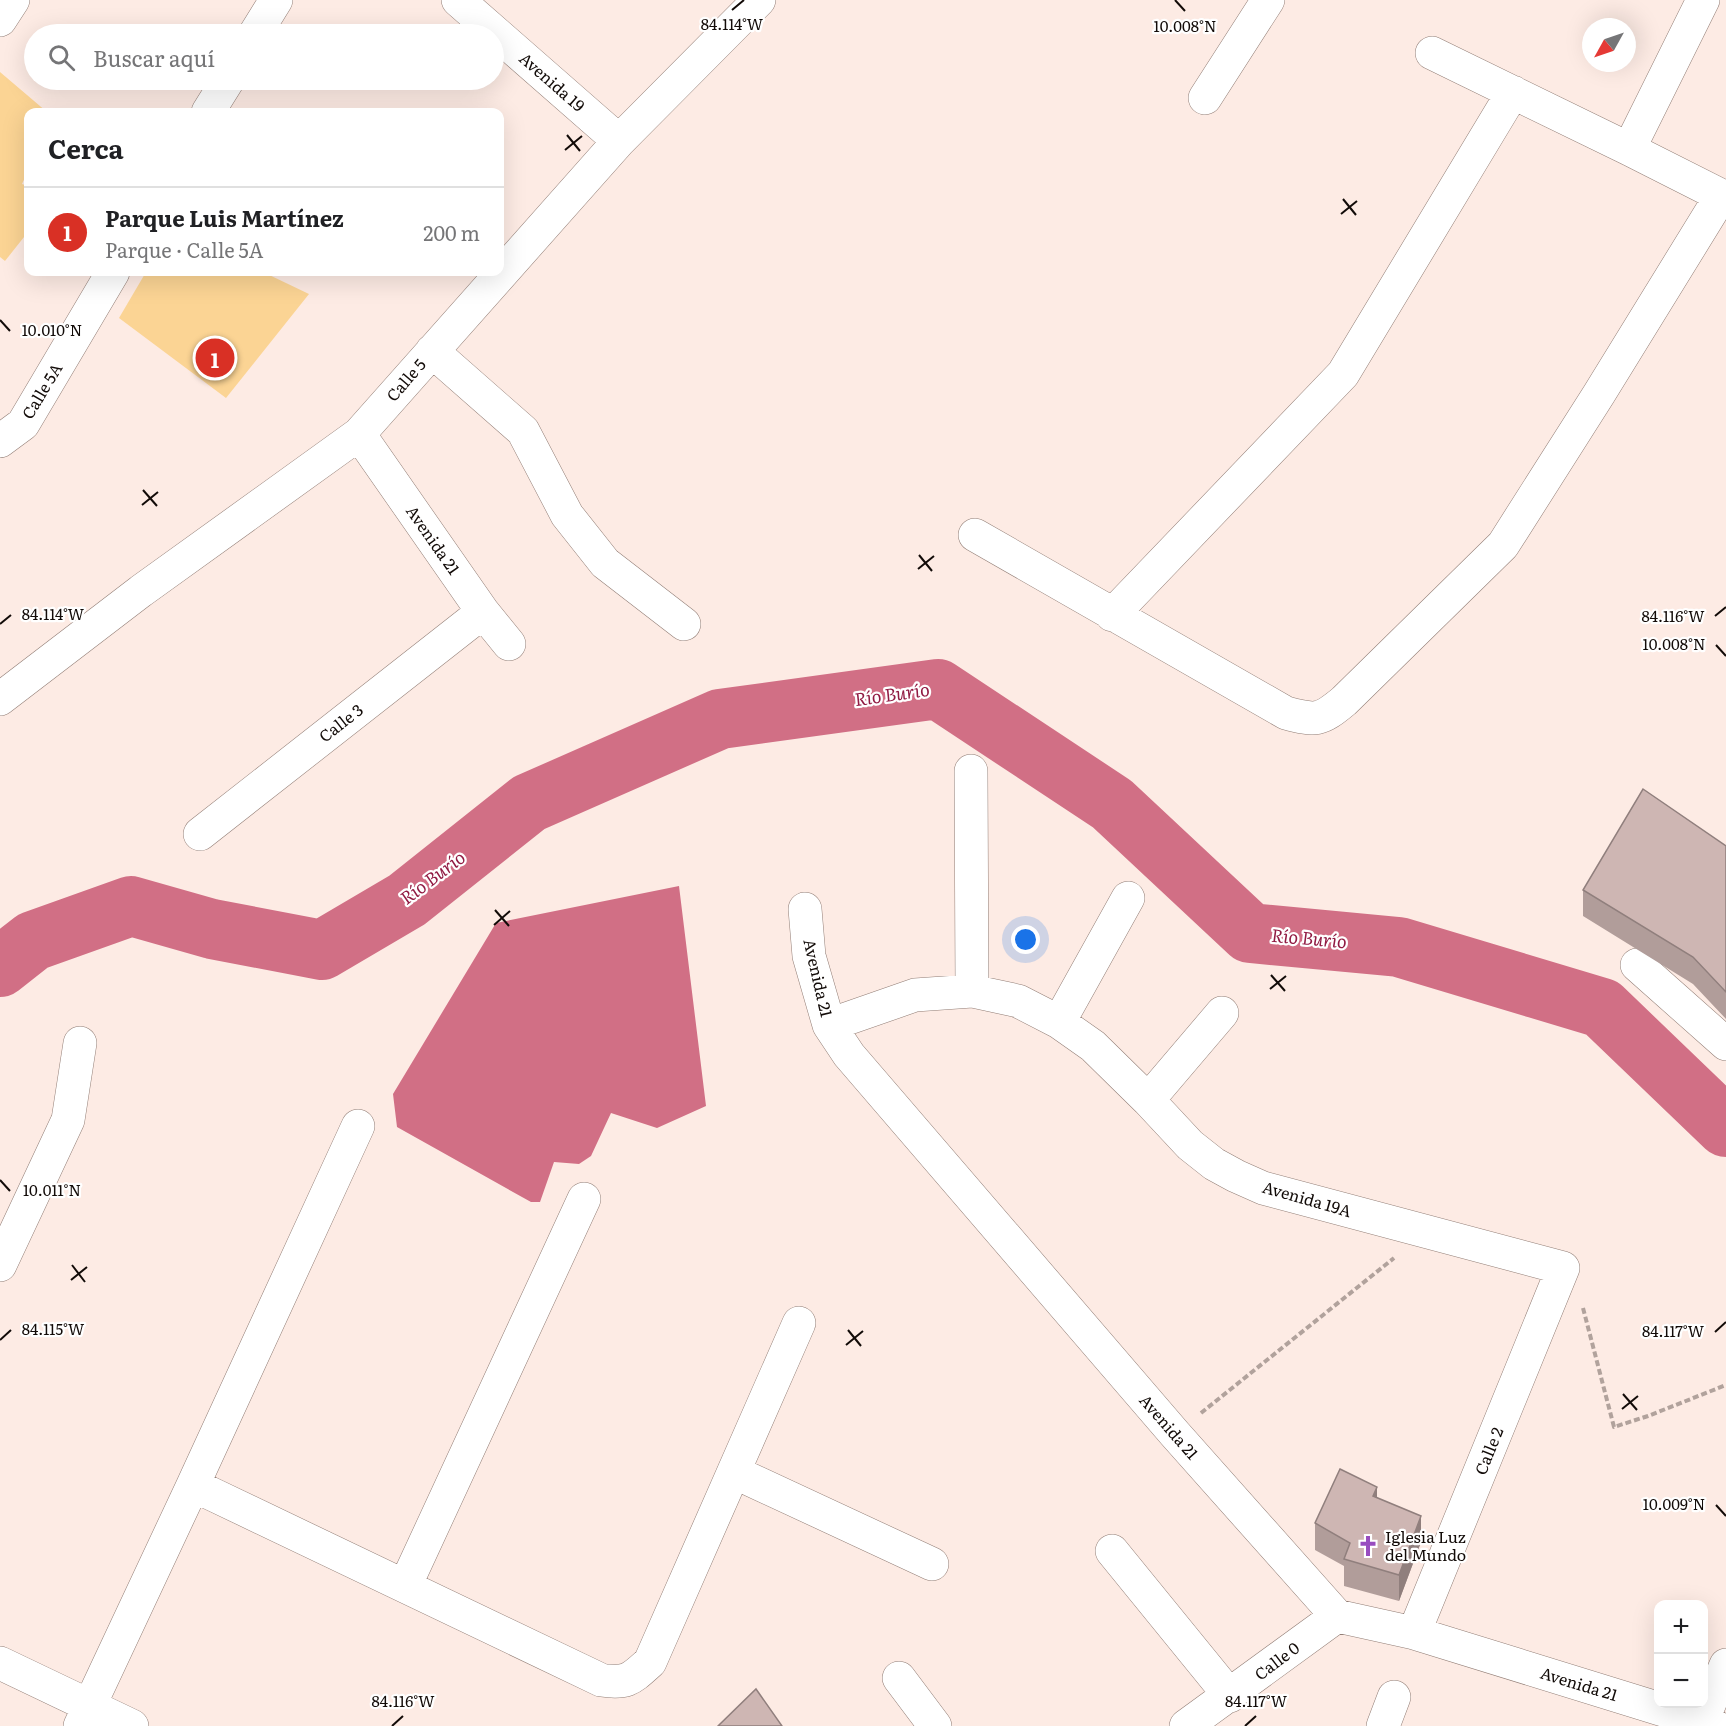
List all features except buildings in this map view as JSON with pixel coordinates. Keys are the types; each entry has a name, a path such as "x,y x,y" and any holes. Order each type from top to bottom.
{"street":[{"path":"0,20 13,0"},
{"path":"261,24 276,0"},
{"name":"Avenida 19","path":"459,0 486,24"},
{"name":"Calle 5","path":"504,270 619,141 759,0"},
{"path":"1205,98 1268,0"},
{"path":"1629,149 1703,0"},
{"name":"Avenida 19","path":"504,40 619,141"},
{"path":"975,535 1286,713 1307,718 1326,716 1353,693 1503,545 1723,197 1432,53"},
{"path":"210,108 222,90"},
{"path":"1112,615 1343,374 1513,92"},
{"name":"Calle 5A","path":"0,441 23,424 111,276"},
{"name":"Calle 5","path":"0,699 141,591 359,434 499,276"},
{"path":"432,351 523,430 567,515 605,563 684,624"},
{"name":"Avenida 21","path":"359,434 483,612 509,645"},
{"name":"Calle 3","path":"200,834 483,612"},
{"path":"971,771 972,992"},
{"path":"1059,1022 1128,898"},
{"name":"Avenida 21","path":"805,909 809,956 829,1025 849,1055 1175,1434 1337,1616 1414,1633 1705,1725"},
{"path":"1637,965 1726,1044"},
{"name":"Avenida 19A","path":"829,1025 915,995 972,992 1018,1001 1059,1022 1093,1046 1190,1145 1214,1164 1236,1176 1263,1188 1563,1268"},
{"path":"1148,1100 1222,1013"},
{"path":"0,1265 68,1119 80,1043"},
{"path":"85,1716 358,1126"},
{"path":"405,1586 584,1199"},
{"name":"Calle 2","path":"1414,1633 1563,1268"},
{"path":"193,1485 602,1680 620,1683 634,1677 650,1662 799,1323"},
{"path":"734,1472 932,1564"},
{"path":"1112,1551 1230,1696"},
{"name":"Calle 0","path":"1186,1726 1337,1616"},
{"path":"0,1663 85,1716 132,1726"},
{"path":"1705,1725 1726,1665"},
{"path":"899,1678 935,1726"}],"path":[{"path":"1563,1268 1584,1309 1614,1427 1726,1385"},
{"path":"1175,1434 1364,1281"}],"shaded area":[{"path":"0,72 42,108 24,108 24,180 22,184 24,185 24,237 5,261 0,257"},
{"path":"144,276 271,276 309,294 226,398 119,318"},
{"path":"679,886 706,1106 657,1128 611,1113 591,1156 579,1164 554,1162 540,1202 531,1202 397,1127 393,1094 496,923"}],"waterway":[{"name":"Río Burío","path":"0,967 33,941 131,906 212,929 322,950 407,900 529,803 720,719 938,689 1112,804 1250,933 1399,947 1602,1008 1726,1127"}],"place":[{"name":"Parque Luis Martínez","path":"215,358"},
{"name":"Iglesia Luz del Mundo","path":"1368,1546"}]}
